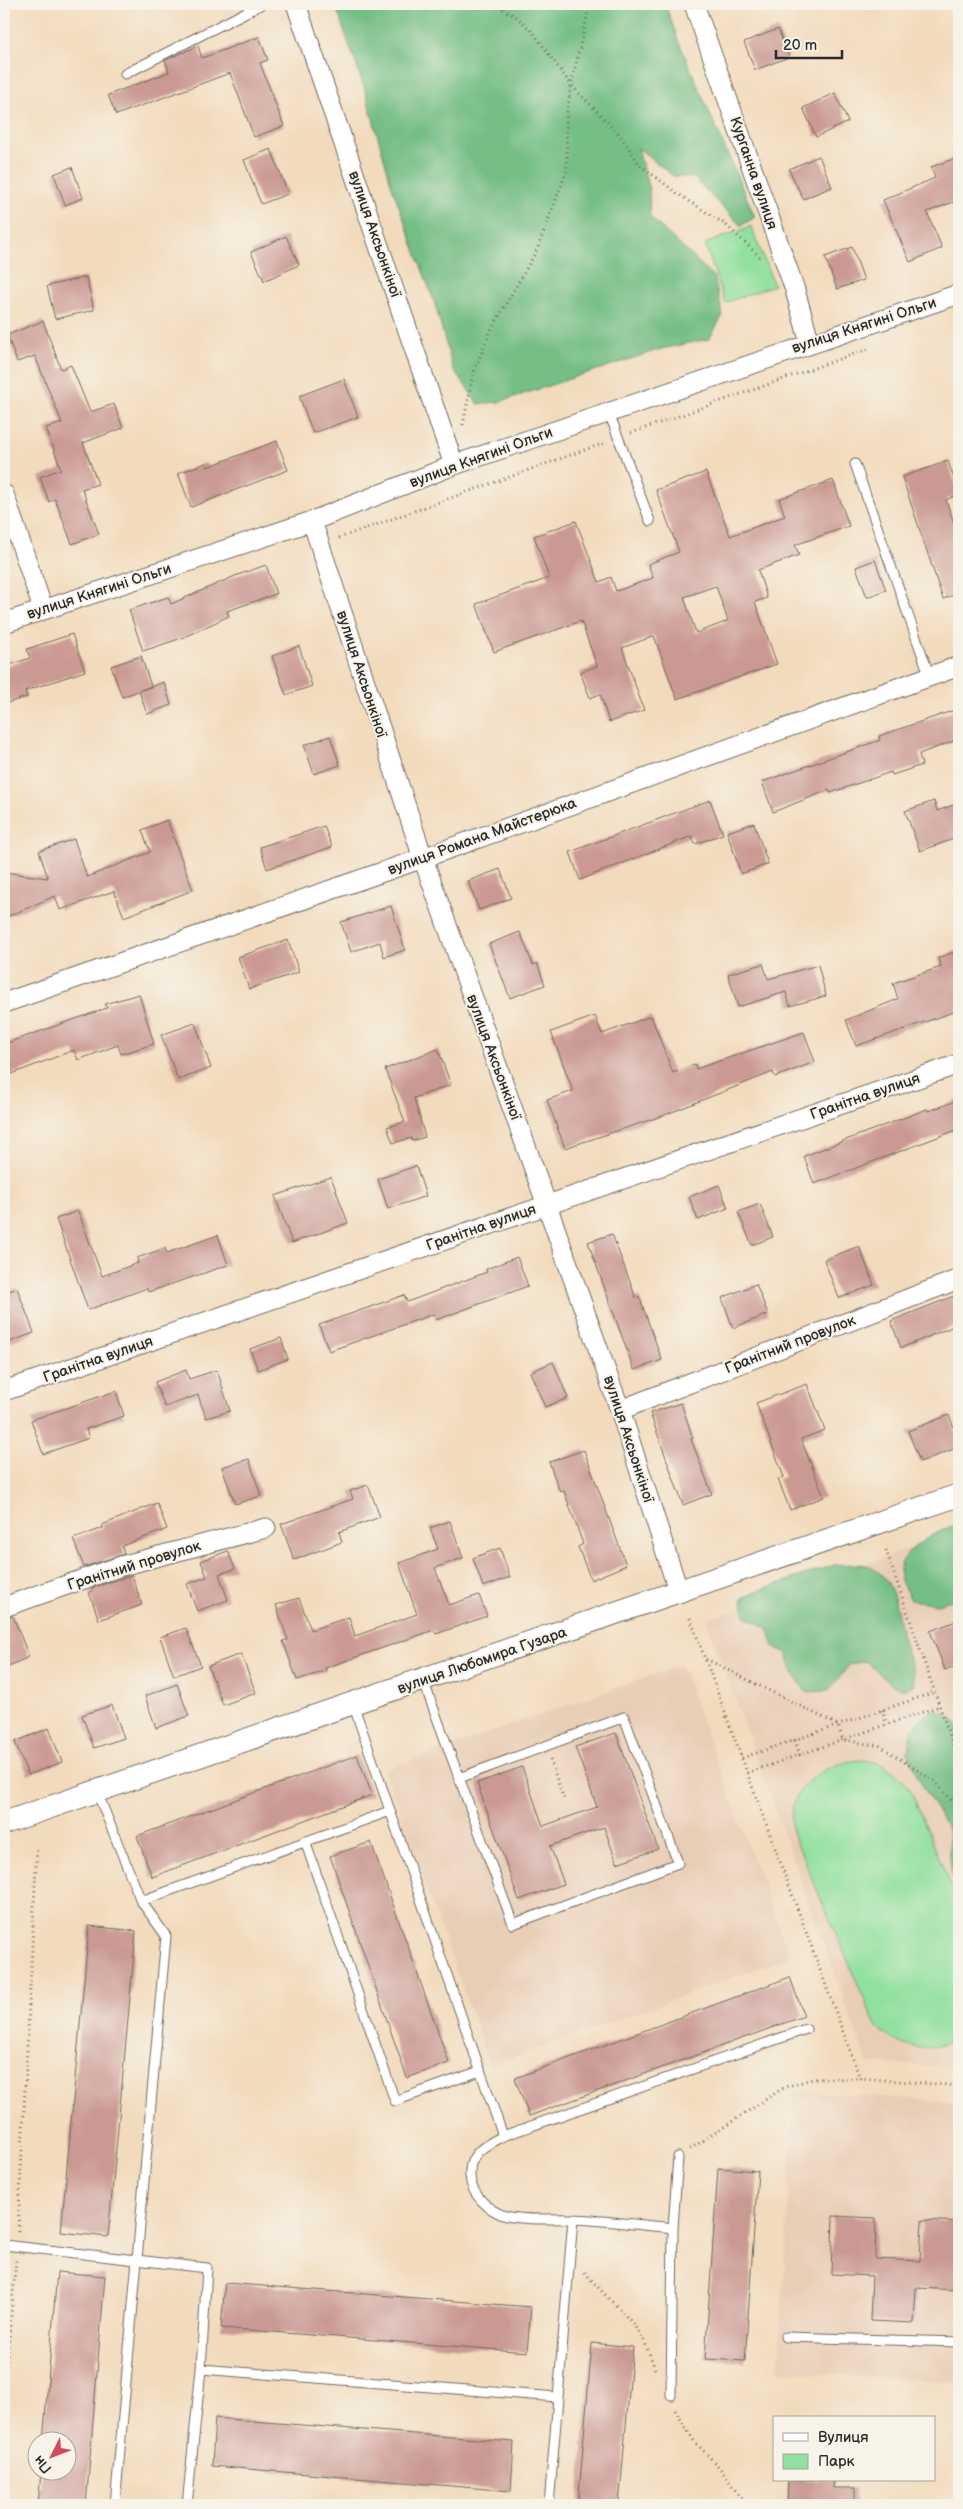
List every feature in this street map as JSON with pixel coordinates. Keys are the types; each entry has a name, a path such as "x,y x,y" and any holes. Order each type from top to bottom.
{"street":[{"name":"вулиця Аксьонкіної","path":"296,4 454,465"},
{"name":"Курганна вулиця","path":"694,4 794,287 810,343"},
{"name":"вулиця Княгині Ольги","path":"4,623 312,521 454,465 959,294"},
{"path":"4,494 43,609"},
{"name":"вулиця Аксьонкіної","path":"312,521 423,858 620,1410 679,1593"},
{"name":"вулиця Романа Майстерюка","path":"4,1002 423,858 959,666"},
{"name":"Гранітна вулиця","path":"4,1391 959,1064"},
{"name":"Гранітний провулок","path":"620,1410 959,1279"},
{"name":"вулиця Любомира Гузара","path":"4,1823 679,1593 959,1495"},
{"name":"Гранітний провулок","path":"4,1607 121,1566 266,1528"}],"lane":[{"path":"125,74 262,4"},
{"path":"609,413 650,521"},
{"path":"855,464 930,677"},
{"path":"422,1679 513,1924 678,1863 624,1717 459,1778"},
{"path":"353,1704 503,2136"},
{"path":"96,1791 141,1901 166,1936 115,2505"},
{"path":"141,1901 390,1811"},
{"path":"305,1841 395,2100 480,2071"},
{"path":"673,2228 573,2219 507,2216 491,2209 478,2197 470,2181 469,2167 475,2154 503,2136 806,2029"},
{"path":"671,2399 673,2228 678,2157"},
{"path":"550,2505 557,2397 573,2219"},
{"path":"4,2245 207,2268 188,2505"},
{"path":"785,2337 959,2342"},
{"path":"200,2369 557,2397"}],"path":[{"path":"494,4 515,16 533,32 571,85 618,133 640,165 678,194 726,225 767,262"},
{"path":"462,430 473,374 490,332 537,250 567,170 566,118 571,85 590,4"},
{"path":"320,545 877,346"},
{"path":"886,1550 959,1763"},
{"path":"690,1618 860,2078"},
{"path":"705,1659 838,1725 843,1740"},
{"path":"742,1758 935,1692"},
{"path":"747,1773 940,1706"},
{"path":"882,1710 887,1724"},
{"path":"795,1740 800,1755"},
{"path":"843,1740 880,1746 934,1781 959,1808"},
{"path":"545,1746 565,1802"},
{"path":"4,2391 18,2246 37,1846"},
{"path":"678,2157 785,2087 812,2079 860,2078 959,2086"},
{"path":"583,2270 600,2292 621,2311 644,2339 657,2376"},
{"path":"671,2399 694,2441 719,2467 746,2505"}],"shaded area":[{"path":"959,1531 959,2068 867,2063 706,1620"},
{"path":"681,1665 790,1957 490,2066 384,1770"},
{"path":"795,2090 959,2103 959,2382 778,2371"}],"green space":[{"path":"335,4 665,4 678,40 755,217 741,226 694,178 673,176 638,148 649,189 650,217 714,277 723,315 709,339 661,349 499,402 478,404 452,367 436,307 392,187 365,90"},
{"path":"751,226 774,285 725,303 705,244"},
{"path":"959,1523 959,1598 937,1604 911,1600 900,1578 900,1568 904,1558 920,1543 940,1531"},
{"path":"834,1565 868,1565 881,1574 887,1582 895,1600 903,1640 913,1672 914,1684 905,1690 892,1685 866,1661 850,1664 829,1691 806,1692 792,1671 787,1653 774,1647 768,1628 745,1616 742,1599 754,1592"},
{"path":"933,1710 953,1718 959,1730 959,1893 951,1872 948,1829 918,1778 908,1752 911,1731 921,1719"},
{"path":"860,1760 888,1768 900,1777 910,1789 959,1905 959,2038 948,2043 926,2048 905,2045 895,2041 876,2026 792,1832 791,1817 794,1803 800,1791 809,1781 832,1766"}],"building":[{"path":"778,29 789,57 755,70 744,42"},
{"path":"259,37 268,60 260,63 284,126 254,137 230,73 116,115 108,95 169,72 165,60 198,46 202,58"},
{"path":"835,93 848,122 816,137 803,108"},
{"path":"271,149 288,194 261,204 244,160"},
{"path":"819,156 832,187 803,199 789,169"},
{"path":"959,157 959,200 927,212 942,248 910,262 883,200 935,178 931,167"},
{"path":"72,167 83,198 65,205 54,174"},
{"path":"286,236 299,265 264,281 251,252"},
{"path":"852,247 864,280 837,289 825,257"},
{"path":"86,277 94,310 55,319 47,286"},
{"path":"43,321 61,369 71,365 90,412 114,404 123,428 83,443 98,484 82,489 99,534 72,544 55,499 49,502 40,477 61,469 46,428 62,423 35,356 17,362 7,335"},
{"path":"344,379 358,417 313,433 299,396"},
{"path":"277,441 288,470 191,507 178,473 206,463 207,467"},
{"path":"948,461 959,494 946,500 959,538 959,593 943,599 902,477"},
{"path":"706,472 730,536 785,516 779,499 833,480 849,526 795,545 799,555 758,570 767,598 755,602 777,664 677,699 654,636 622,648 644,710 609,722 600,694 590,698 580,672 597,666 581,621 494,652 476,604 549,578 534,536 576,521 599,582 611,577 616,591 653,578 648,564 679,552 656,490","holes":["716,586 728,621 696,633 684,597"]},
{"path":"875,560 886,590 867,597 856,567"},
{"path":"266,565 276,594 227,611 229,616 182,638 143,651 129,610 168,597 171,604 235,576"},
{"path":"72,634 85,671 25,691 27,697 4,704 4,667 30,658 27,649"},
{"path":"299,646 312,686 286,695 272,656"},
{"path":"141,656 151,686 122,697 111,666"},
{"path":"164,682 171,705 147,714 139,691"},
{"path":"955,710 959,722 959,739 919,754 922,765 892,775 891,772 830,793 829,790 773,812 762,782 880,740 879,736"},
{"path":"330,736 340,765 314,774 304,745"},
{"path":"710,800 723,834 695,844 692,836 580,880 570,852"},
{"path":"934,801 937,811 959,803 959,837 920,851 905,811"},
{"path":"167,820 193,890 124,917 114,891 60,910 55,896 4,918 4,872 48,878 39,851 74,839 87,877 150,852 142,830"},
{"path":"754,823 768,864 741,874 727,832"},
{"path":"324,826 332,847 267,869 260,847"},
{"path":"500,869 511,898 479,910 468,881"},
{"path":"391,906 405,950 384,957 380,942 351,952 341,922"},
{"path":"520,932 533,965 537,963 545,985 510,998 489,944"},
{"path":"288,940 299,972 249,989 238,957"},
{"path":"959,950 959,1010 856,1046 846,1020 898,999 893,983 941,967 938,958"},
{"path":"763,964 768,979 818,965 826,996 790,1006 786,992 738,1007 728,974"},
{"path":"139,994 154,1044 121,1054 118,1045 78,1060 74,1050 4,1077 4,1044 107,1008 105,1004"},
{"path":"595,1016 602,1034 651,1016 673,1073 695,1064 696,1069 804,1032 815,1062 775,1077 773,1072 662,1116 565,1148 547,1100 573,1091 551,1032"},
{"path":"195,1023 211,1068 178,1080 161,1035"},
{"path":"438,1049 451,1085 414,1098 425,1137 412,1141 411,1138 393,1143 387,1127 405,1122 385,1069"},
{"path":"959,1100 959,1129 814,1184 804,1156 927,1109 928,1111"},
{"path":"416,1166 426,1196 388,1209 378,1179"},
{"path":"331,1177 348,1223 292,1243 275,1196"},
{"path":"719,1185 728,1208 698,1220 689,1197"},
{"path":"760,1204 773,1237 752,1245 738,1212"},
{"path":"78,1211 102,1276 138,1263 137,1258 165,1248 167,1253 218,1235 228,1265 148,1292 147,1288 88,1310 56,1219"},
{"path":"612,1234 636,1298 639,1296 662,1360 634,1370 588,1242"},
{"path":"859,1246 874,1285 839,1298 824,1260"},
{"path":"517,1257 528,1286 436,1320 434,1314 329,1351 319,1325 404,1295 407,1302 487,1272 486,1269"},
{"path":"756,1284 768,1314 733,1328 722,1298"},
{"path":"17,1288 34,1333 4,1344 4,1293"},
{"path":"959,1294 959,1324 901,1348 891,1321"},
{"path":"281,1338 288,1359 258,1370 250,1349"},
{"path":"553,1362 568,1398 545,1407 530,1372"},
{"path":"186,1370 189,1379 217,1370 230,1411 206,1418 198,1395 165,1407 155,1382"},
{"path":"807,1384 825,1430 801,1439 824,1497 790,1510 778,1479 784,1477 756,1403"},
{"path":"116,1391 124,1416 86,1429 89,1438 43,1454 31,1420"},
{"path":"681,1403 693,1438 691,1439 712,1494 683,1505 650,1413"},
{"path":"949,1415 959,1441 959,1447 920,1462 908,1431"},
{"path":"584,1450 626,1565 591,1580 578,1547 583,1544 564,1491 560,1492 549,1462"},
{"path":"249,1459 261,1496 235,1504 222,1467"},
{"path":"368,1485 380,1517 339,1532 342,1542 294,1560 281,1524 353,1499 350,1491"},
{"path":"157,1503 167,1529 122,1546 124,1554 84,1567 73,1539 103,1528 102,1525"},
{"path":"450,1521 463,1558 435,1568 449,1605 479,1595 487,1616 436,1634 434,1630 325,1668 326,1671 297,1680 283,1641 288,1640 276,1605 299,1598 311,1630 349,1617 355,1636 417,1614 399,1563 438,1549 430,1528"},
{"path":"500,1548 510,1577 483,1587 473,1558"},
{"path":"228,1551 235,1569 219,1574 228,1600 197,1611 187,1584 207,1577 201,1561"},
{"path":"132,1575 142,1605 99,1620 89,1592 93,1591 92,1588"},
{"path":"13,1616 29,1657 4,1668 4,1618"},
{"path":"959,1620 959,1665 945,1670 930,1631"},
{"path":"186,1628 201,1666 174,1676 160,1637"},
{"path":"241,1654 256,1693 223,1705 208,1666"},
{"path":"177,1684 189,1716 156,1728 145,1696"},
{"path":"112,1705 124,1738 94,1748 82,1715"},
{"path":"49,1728 62,1762 28,1775 15,1742"},
{"path":"616,1733 658,1849 617,1863 604,1827 550,1846 564,1884 519,1900 477,1783 522,1767 543,1826 597,1807 575,1747"},
{"path":"357,1755 372,1795 152,1877 137,1836"},
{"path":"371,1842 449,2063 407,2078 330,1856"},
{"path":"89,1926 136,1931 108,2237 61,2232"},
{"path":"790,1977 804,2016 529,2116 515,2078"},
{"path":"718,2168 758,2171 745,2361 705,2359"},
{"path":"833,2216 876,2218 875,2259 920,2261 922,2220 959,2222 959,2290 916,2288 914,2323 870,2321 872,2276 831,2274"},
{"path":"57,2272 105,2276 86,2505 38,2505 40,2482 78,2482 78,2432 44,2432"},
{"path":"225,2283 531,2307 527,2352 221,2328"},
{"path":"592,2343 633,2347 619,2505 578,2505"},
{"path":"215,2418 514,2442 511,2491 212,2466"},
{"path":"788,2482 834,2482 833,2488 855,2488 855,2505 787,2505"}]}
